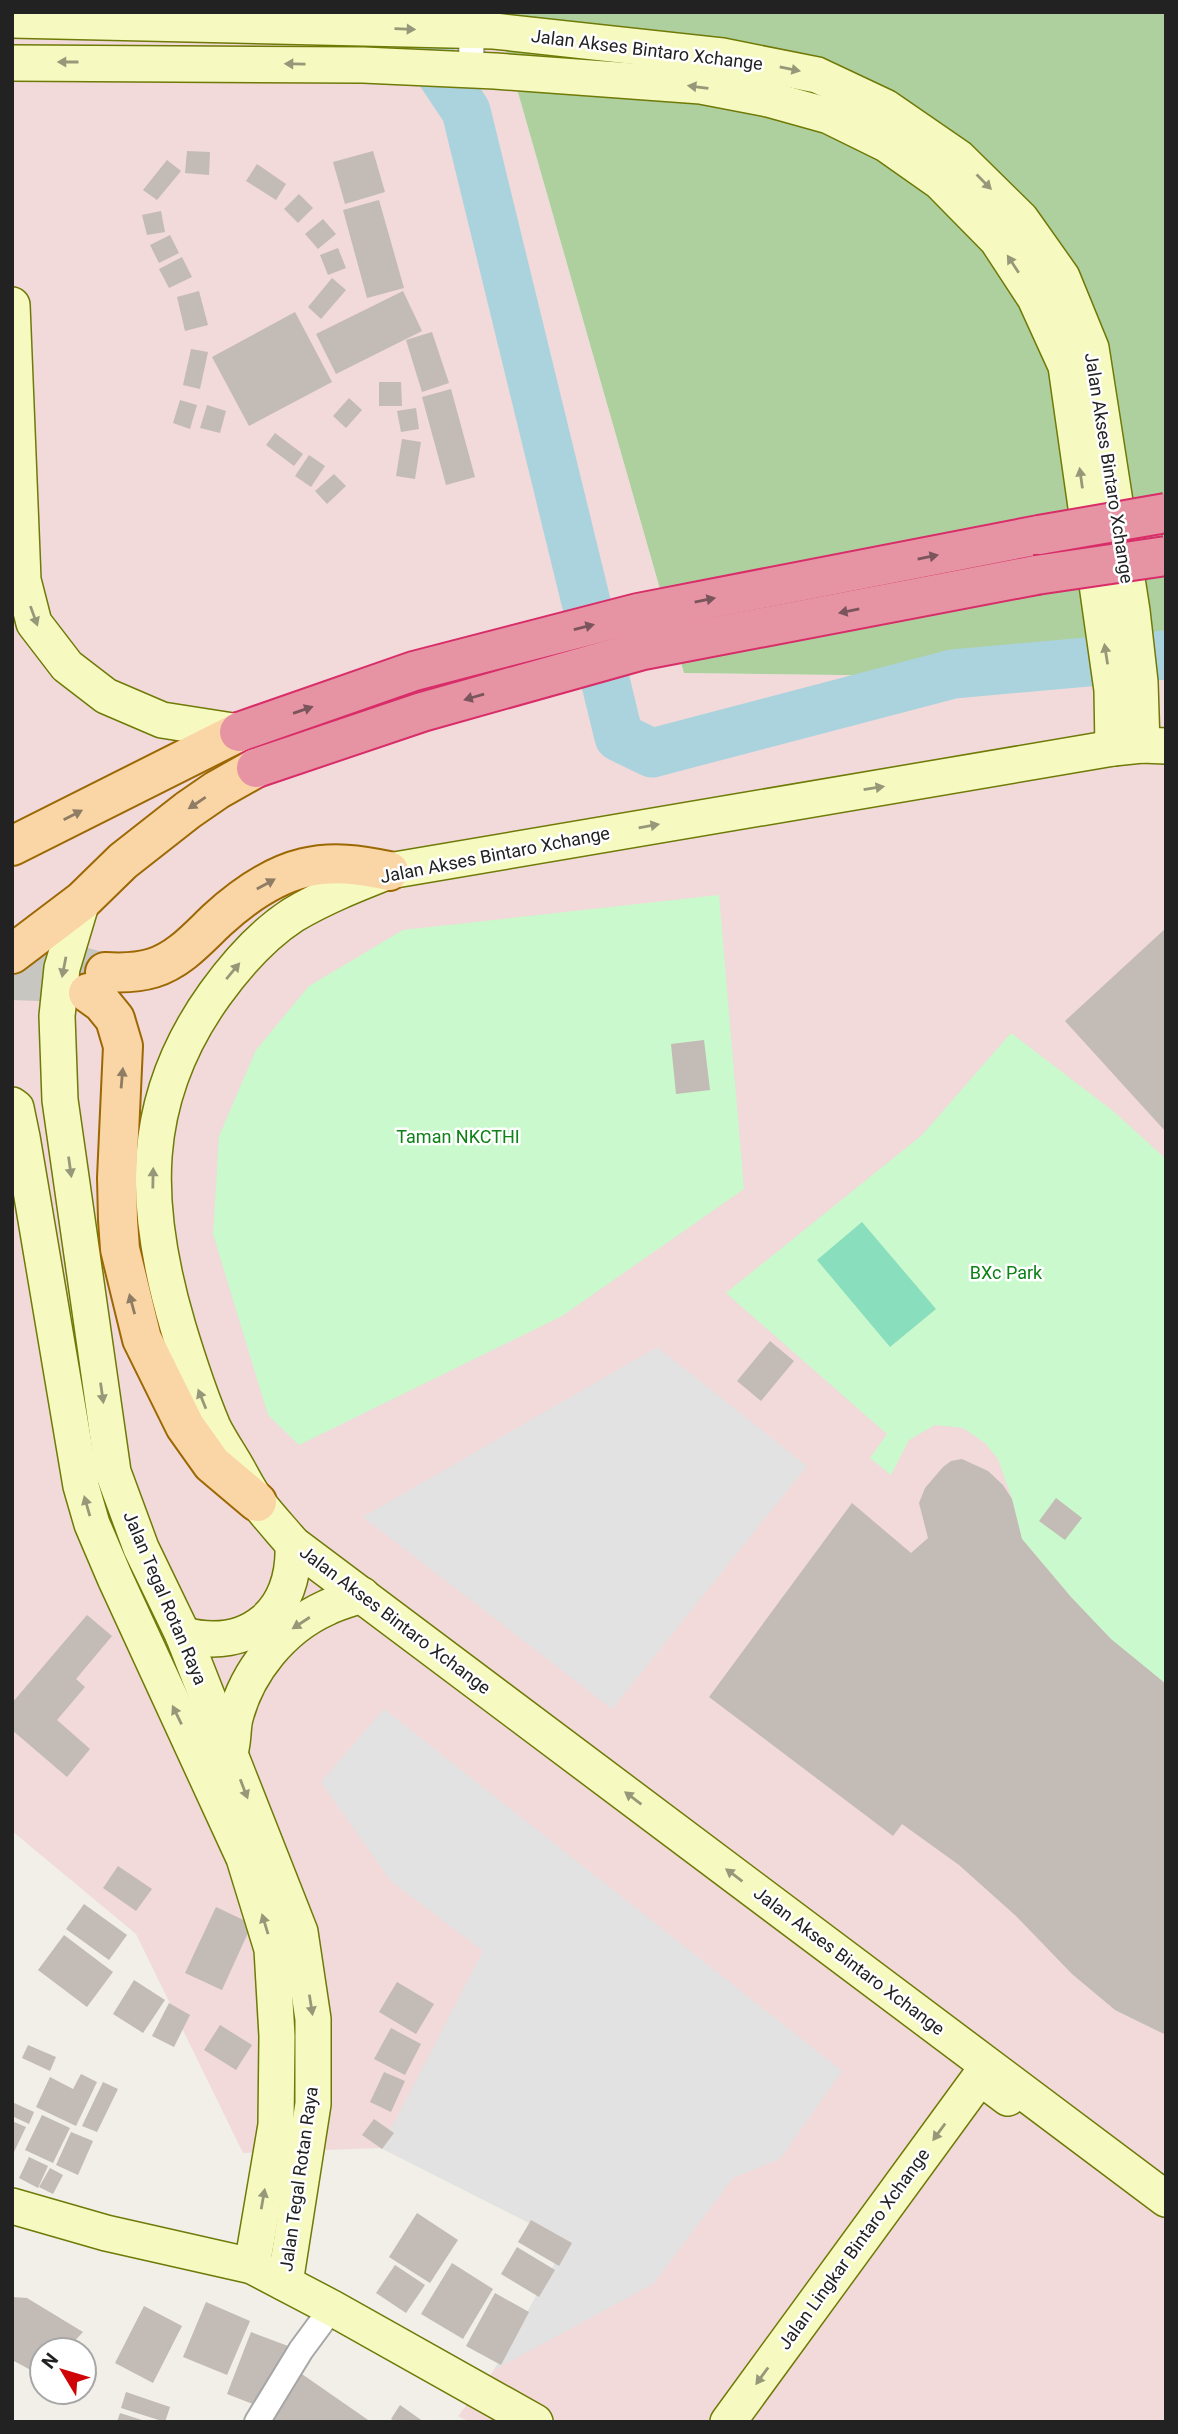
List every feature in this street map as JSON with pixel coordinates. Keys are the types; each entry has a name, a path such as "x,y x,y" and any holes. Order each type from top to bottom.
{"highway":[{"path":"256,768 422,712 540,678 641,632 1039,535 1166,513"},
{"path":"239,732 414,671 530,641 641,632 1166,556"}],"main road":[{"name":"Jalan Akses Bintaro Xchange","path":"12,20 355,28 477,23 722,56 817,75 885,107 959,158 1021,219 1062,277 1091,348 1116,615 1126,686 1140,747 389,871 338,891 291,916 262,939 233,969 197,1019 169,1079 156,1127 152,1181 158,1247 166,1286 196,1385 214,1429 257,1502 293,1544 1166,2199"},
{"name":"Jalan Akses Bintaro Xchange","path":"12,62 363,65 701,86 768,99 841,121 886,144 940,182 997,240 1035,298 1066,366 1116,615"},
{"path":"12,305 23,580 34,623 67,666 106,696 162,720 239,732"},
{"path":"12,846 239,732"},
{"path":"12,954 82,901 123,861 188,810 256,768"},
{"path":"257,1502 212,1464 185,1426 142,1339 120,1249 118,1220 117,1178 123,1046 115,1019 102,1003 97,982 166,963 181,954 235,904 278,877 303,868 344,863 389,871"},
{"name":"Jalan Tegal Rotan Raya","path":"82,901 62,968 57,1016 61,1100 113,1472 141,1548 183,1635 244,1858 272,1949 277,2036 276,2125 251,2266"},
{"path":"14,1106 34,1089 44,1088 61,1100"},
{"name":"Jalan Tegal Rotan Raya","path":"14,1106 81,1486 92,1524 156,1671 216,1759 300,1931 313,2019 313,2104 285,2283"},
{"path":"183,1635 220,1640 256,1627 271,1615 287,1591 294,1564 293,1544"},
{"path":"216,1759 247,1685 266,1655 291,1629 325,1608 362,1595"},
{"name":"Jalan Lingkar Bintaro Xchange","path":"728,2422 979,2077 1166,2213"},
{"name":"Jalan Tegal Rotan Raya","path":"12,2206 106,2233 251,2266 332,2308 535,2422"}],"street":[{"path":"475,70 477,23"},
{"path":"257,2422 300,2350 332,2308"}],"shaded area":[{"path":"12,12 495,12 684,673 1166,679 1166,2422 470,2422 458,2416 494,2370 567,2242 381,2148 243,2153 136,1934 12,1831"},
{"path":"657,1347 807,1466 612,1709 363,1517"},
{"path":"384,1709 842,2071 780,2159 733,2178 653,2284 494,2370 567,2242 381,2148 483,1951 391,1881 321,1782"}],"green space":[{"path":"495,12 1166,12 1166,679 684,673"},
{"name":"Taman NKCTHI","path":"719,895 744,1189 562,1316 299,1445 268,1415 213,1234 219,1136 256,1050 309,986 403,930"},
{"name":"BXc Park","path":"1011,1033 1113,1111 1166,1159 1166,1684 1110,1639 1022,1539 998,1459 985,1443 963,1428 935,1425 909,1440 891,1475 870,1458 887,1434 726,1293 922,1135"},
{"path":"862,1222 936,1309 890,1347 817,1260"}],"building":[{"path":"187,151 210,152 209,175 185,173"},
{"path":"373,151 385,192 345,204 333,162"},
{"path":"167,160 181,171 157,200 143,190"},
{"path":"257,164 286,184 276,200 246,181"},
{"path":"299,194 313,208 298,223 284,209"},
{"path":"379,200 404,288 367,298 343,210"},
{"path":"161,211 165,232 147,235 142,215"},
{"path":"323,219 336,234 318,249 305,234"},
{"path":"170,235 179,253 159,263 150,245"},
{"path":"338,248 346,268 328,275 320,255"},
{"path":"182,257 192,277 169,288 159,269"},
{"path":"332,278 346,290 321,319 308,307"},
{"path":"199,291 208,325 185,331 177,297"},
{"path":"403,291 422,331 336,374 316,334"},
{"path":"295,312 332,382 249,426 212,357"},
{"path":"432,332 449,383 422,392 406,340"},
{"path":"191,349 208,352 200,389 183,385"},
{"path":"379,382 401,382 402,406 379,406"},
{"path":"451,389 475,477 446,485 422,397"},
{"path":"349,398 362,410 346,428 333,416"},
{"path":"180,400 197,405 190,429 173,423"},
{"path":"207,405 226,411 220,433 200,428"},
{"path":"416,408 419,429 401,432 397,411"},
{"path":"275,433 303,454 294,466 266,445"},
{"path":"402,439 421,442 415,479 396,476"},
{"path":"309,455 325,466 311,487 295,476"},
{"path":"334,474 346,486 327,504 315,491"},
{"path":"1166,928 1166,1132 1065,1021"},
{"path":"704,1040 710,1090 676,1094 671,1044"},
{"path":"770,1341 794,1361 761,1401 737,1381"},
{"path":"962,1459 988,1471 1003,1485 1012,1499 1022,1539 1111,1639 1166,1684 1166,2035 1115,2010 1072,1974 1016,1916 959,1865 902,1824 893,1836 709,1697 852,1503 911,1553 928,1538 919,1503 925,1488 943,1467 951,1461"},
{"path":"1056,1498 1082,1518 1065,1540 1039,1521"},
{"path":"87,1615 112,1636 76,1679 85,1687 57,1720 90,1749 67,1777 12,1730 12,1703"},
{"path":"118,1866 152,1889 136,1911 103,1888"},
{"path":"84,1904 127,1935 109,1960 66,1929"},
{"path":"216,1907 252,1924 222,1990 185,1973"},
{"path":"64,1935 113,1972 87,2007 38,1970"},
{"path":"134,1980 165,2000 143,2033 113,2014"},
{"path":"397,1982 434,2004 416,2034 379,2012"},
{"path":"169,2003 190,2015 174,2047 152,2036"},
{"path":"220,2025 252,2045 236,2070 204,2050"},
{"path":"391,2028 421,2044 405,2075 374,2059"},
{"path":"28,2045 56,2057 50,2071 22,2058"},
{"path":"384,2072 405,2081 391,2112 370,2102"},
{"path":"81,2074 97,2082 76,2126 36,2107 50,2077 73,2089"},
{"path":"103,2082 118,2089 97,2132 82,2126"},
{"path":"12,2102 34,2112 29,2124 12,2116"},
{"path":"42,2115 70,2128 53,2163 25,2150"},
{"path":"374,2119 394,2133 382,2149 362,2135"},
{"path":"12,2121 26,2127 12,2156"},
{"path":"71,2132 93,2141 78,2175 56,2165"},
{"path":"29,2157 48,2166 38,2188 19,2178"},
{"path":"50,2168 63,2175 53,2194 39,2187"},
{"path":"417,2213 458,2240 430,2283 389,2257"},
{"path":"531,2220 572,2243 559,2266 518,2242"},
{"path":"517,2247 555,2270 539,2297 501,2274"},
{"path":"452,2263 493,2289 463,2339 421,2314"},
{"path":"395,2265 425,2285 406,2313 376,2293"},
{"path":"495,2293 529,2312 501,2365 466,2346"},
{"path":"12,2297 27,2298 83,2332 79,2336 28,2336 28,2369 12,2360"},
{"path":"206,2302 250,2321 227,2375 183,2357"},
{"path":"144,2306 182,2326 153,2383 115,2363"},
{"path":"251,2332 288,2346 263,2408 227,2394"},
{"path":"299,2372 371,2422 273,2422 268,2418"},
{"path":"126,2392 170,2407 165,2422 121,2408"},
{"path":"400,2405 424,2422 396,2422 391,2419"},
{"path":"120,2413 145,2421 145,2422 117,2422"}],"waterway":[{"path":"400,12 466,111 619,737 652,753 953,674 1166,655"}],"tunnel":[{"path":"12,952 105,972"},
{"path":"12,981 73,988"}]}
